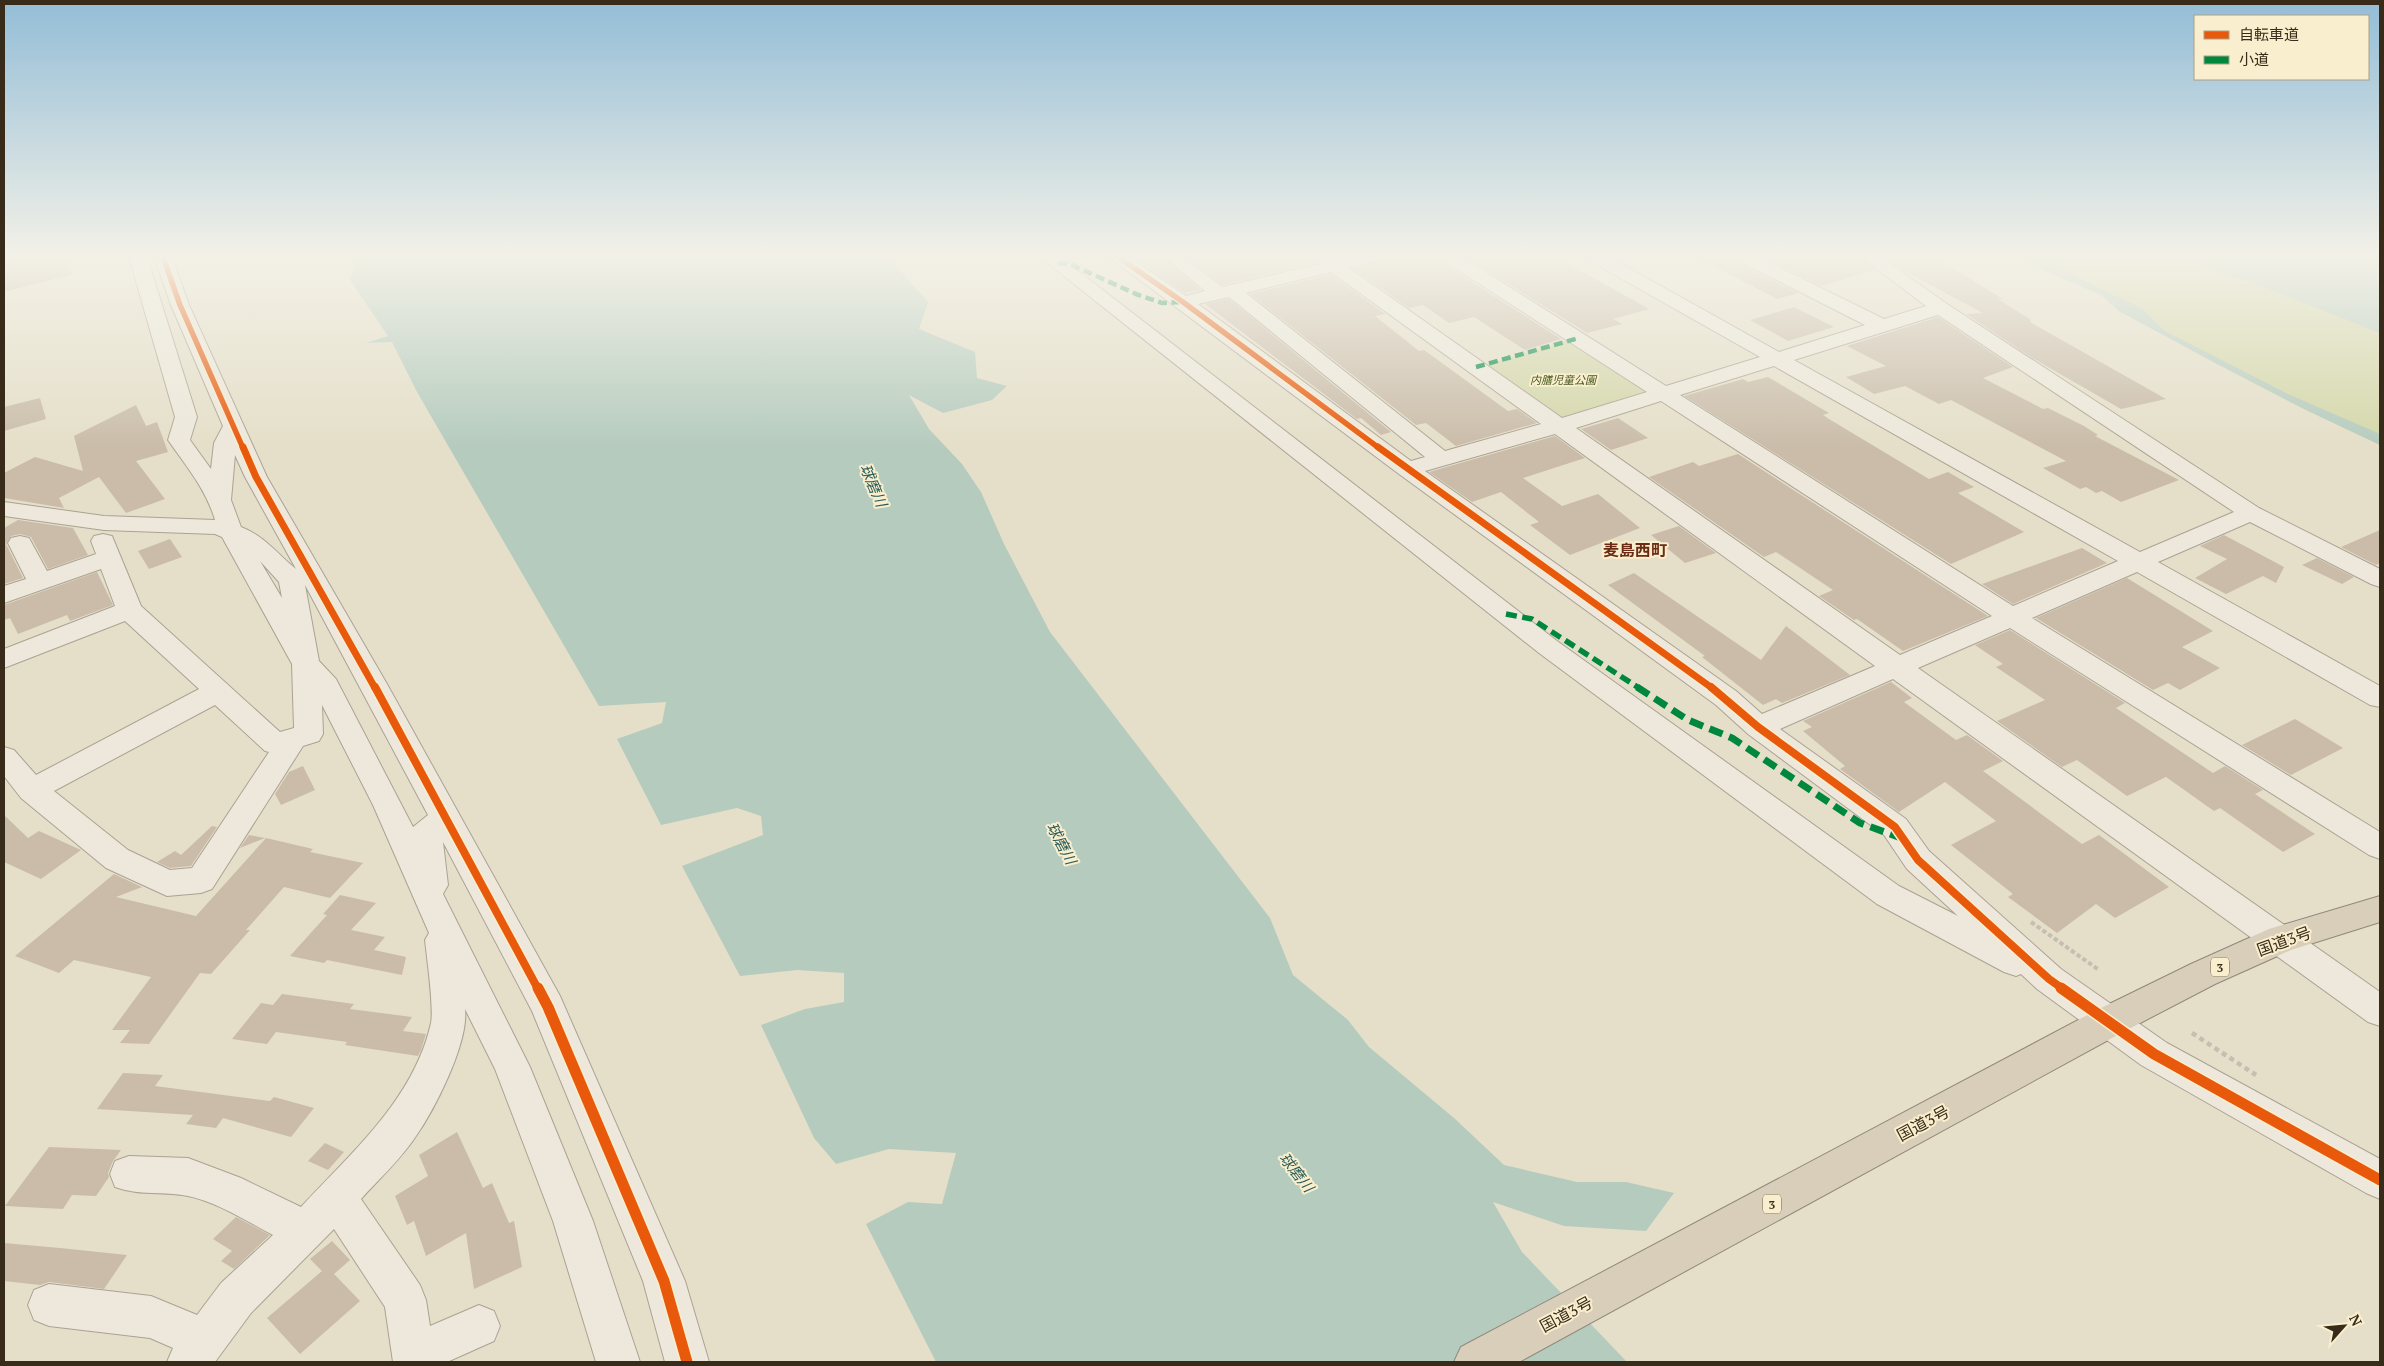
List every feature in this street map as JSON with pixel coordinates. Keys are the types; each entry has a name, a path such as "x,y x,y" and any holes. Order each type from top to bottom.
{"highway":[{"name":"国道3号","path":"1476,1362 2110,1021 2203,974 2281,940 2380,909"}],"street":[{"path":"157,321 186,418 179,440 212,486 220,500 231,532 306,664 322,679 388,805 438,919 512,1067 573,1221 618,1362"},
{"path":"187,321 301,576 446,818 548,1008 664,1281 687,1362"},
{"path":"1131,321 1548,647 1888,895 2049,979 2154,1054 2380,1180"},
{"path":"1208,321 1407,469 1726,698 1758,728 1895,827 1918,860 2049,979"},
{"path":"1262,321 1441,459"},
{"path":"1410,321 2380,1010"},
{"path":"1551,321 2012,617 2380,847"},
{"path":"1711,321 2380,698"},
{"path":"1872,321 1880,325"},
{"path":"1407,469 1559,426 1895,321"},
{"path":"1959,321 2250,513 2380,579"},
{"path":"220,500 225,442 234,427"},
{"path":"4,509 104,523 218,527 245,537 270,557 301,576"},
{"path":"1758,728 2250,513"},
{"path":"104,523 100,532 108,558 129,610 275,744 309,734 301,576"},
{"path":"20,543 40,582"},
{"path":"4,595 108,558"},
{"path":"4,659 129,610"},
{"path":"32,790 218,691"},
{"path":"4,757 32,790 117,859 167,883 201,880 293,739"},
{"path":"49,1305 151,1317 197,1351 236,1298 306,1231 401,1127 433,1070 449,1022 426,832 446,818"},
{"path":"129,1174 188,1177 226,1191 306,1231"},
{"path":"337,1198 405,1300 412,1356 479,1326"}],"green space":[{"path":"2137,321 2380,321 2380,445 2304,409"},
{"name":"内膳児童公園","path":"1569,340 1648,390 1558,420 1478,367"}],"water":[{"name":"球磨川","path":"378,321 922,321 919,329 975,352 977,378 1007,386 992,400 943,413 909,395 929,429 962,464 981,492 1004,544 1050,632 1270,918 1293,975 1348,1020 1369,1047 1454,1118 1504,1165 1577,1182 1626,1182 1674,1193 1646,1231 1564,1226 1493,1202 1522,1252 1627,1362 936,1362 866,1224 908,1202 942,1204 956,1153 889,1149 836,1164 814,1138 761,1025 805,1009 844,1002 844,973 797,970 740,976 682,866 763,835 761,816 737,808 661,825 617,739 662,723 666,702 599,706 417,392 392,342 366,343 388,336"},
{"path":"2137,321 2154,321 2165,331 2288,394 2380,434 2380,445 2304,409"},
{"path":"2349,321 2380,321 2380,333"}],"building":[{"path":"1227,321 1255,321 1391,432 1381,435 1361,418 1357,419"},
{"path":"1284,321 1381,321 1419,351 1424,350 1508,411 1517,409 1537,423 1456,446 1426,423 1416,425"},
{"path":"1480,321 1533,321 1561,339 1525,350"},
{"path":"1567,321 1616,321 1622,324 1587,333"},
{"path":"1751,321 1821,321 1834,327 1788,341"},
{"path":"1926,321 1944,321 2013,367 1983,378 2043,409 2048,408 2084,426 2098,435 2095,436 2179,480 2121,502 2102,491 2096,493 2086,487 2080,489 2043,468 2066,461 1951,400 1939,404 1905,386 1874,394 1846,377 1886,366 1847,346"},
{"path":"1976,321 2031,321 2166,399 2121,409 2034,359"},
{"path":"1768,377 1829,413 1823,415 1829,419 1929,479 1948,472 1974,487 1958,493 2024,532 1951,564 1684,396 1743,379 1748,382"},
{"path":"40,398 46,419 4,431 4,407"},
{"path":"136,405 146,426 157,422 168,452 136,461 165,499 126,513 99,477 59,498 64,508 4,498 4,473 35,457 83,471 74,436"},
{"path":"1618,418 1648,438 1611,450 1581,429"},
{"path":"1555,436 1585,458 1523,478 1562,506 1598,494 1640,528 1570,555 1530,525 1539,522 1501,492 1472,502 1429,472"},
{"path":"1738,454 1988,616 1903,651 1857,619 1854,620 1819,596 1833,590 1776,552 1764,557 1649,477 1693,462 1699,466"},
{"path":"18,520 73,528 88,555 48,569 31,537 20,534 11,536 6,544 23,578 4,584 4,528"},
{"path":"1679,526 1716,553 1685,563 1651,535"},
{"path":"2380,530 2380,563 2376,565 2341,547"},
{"path":"2224,535 2284,567 2276,583 2263,576 2226,594 2195,578 2227,559 2200,546"},
{"path":"170,539 182,557 149,569 138,551"},
{"path":"2082,548 2107,563 2013,604 1982,584"},
{"path":"2317,558 2354,577 2342,584 2302,565"},
{"path":"97,572 113,605 70,621 67,615 18,634 10,618 4,620 4,605"},
{"path":"1634,573 1761,660 1786,626 1850,675 1782,703 1776,699 1763,705 1702,657 1705,656 1608,585"},
{"path":"2127,578 2213,631 2182,647 2220,668 2180,690 2168,683 2153,690 2036,618"},
{"path":"2010,630 2125,703 2116,708 2213,773 2225,766 2263,790 2255,794 2315,834 2283,852 2220,808 2214,811 2166,777 2127,796 2077,760 2062,767 1997,721 2045,700 1996,667 2003,664 1975,645"},
{"path":"1891,682 1912,698 1904,702 1956,740 1967,735 2003,761 1983,771 2082,844 2099,835 2169,887 2115,918 2096,904 2057,933 2008,897 2013,894 1951,845 1996,821 1945,782 1899,812 1840,769 1845,766 1803,731 1812,727 1803,721"},
{"path":"2295,719 2343,748 2291,775 2242,745"},
{"path":"303,766 315,790 281,805 275,794 289,772"},
{"path":"4,815 28,838 39,831 81,850 41,879 4,862"},
{"path":"212,826 217,827 191,866 170,868 157,862 175,851 181,855"},
{"path":"249,835 265,838 240,848"},
{"path":"266,838 313,849 310,852 363,863 330,898 284,887 246,930 250,930 211,974 200,973 149,1044 120,1043 130,1030 112,1030 151,977 74,960 59,973 15,956 114,874 142,887 116,897 196,916"},
{"path":"340,895 376,903 351,930 385,937 374,950 406,957 402,975 327,960 324,963 290,956 327,915 323,914"},
{"path":"282,994 354,1004 350,1009 412,1017 403,1031 426,1034 421,1050 418,1056 345,1045 347,1042 276,1032 267,1044 232,1039 261,1003 273,1005"},
{"path":"123,1073 163,1075 155,1086 270,1101 274,1097 314,1108 291,1137 223,1118 216,1128 186,1124 193,1115 97,1109"},
{"path":"457,1132 483,1188 492,1183 509,1223 514,1221 522,1267 474,1289 466,1233 426,1256 414,1221 407,1225 395,1196 428,1176 419,1155"},
{"path":"325,1143 344,1152 328,1170 308,1161"},
{"path":"49,1147 121,1150 113,1161 108,1173 109,1177 96,1196 72,1195 63,1209 5,1206"},
{"path":"236,1217 270,1235 234,1269 221,1261 232,1251 213,1239"},
{"path":"332,1241 350,1260 334,1274 360,1301 300,1354 267,1318 322,1271 310,1259"},
{"path":"4,1243 127,1255 104,1289 49,1282 40,1285 4,1281"}],"marked path":[{"path":"1476,367 1579,338"},
{"path":"1506,614 1532,619 1688,720 1732,738 1860,823 1901,838"}],"cycle path":[{"path":"187,321 256,477 373,684 548,1007 664,1281 687,1362"},
{"path":"1208,321 1407,469 1726,698 1758,727 1895,827 1918,860 2049,979 2154,1054 2380,1180"}],"district":[{"name":"麦島西町","path":"1635,550"}]}
